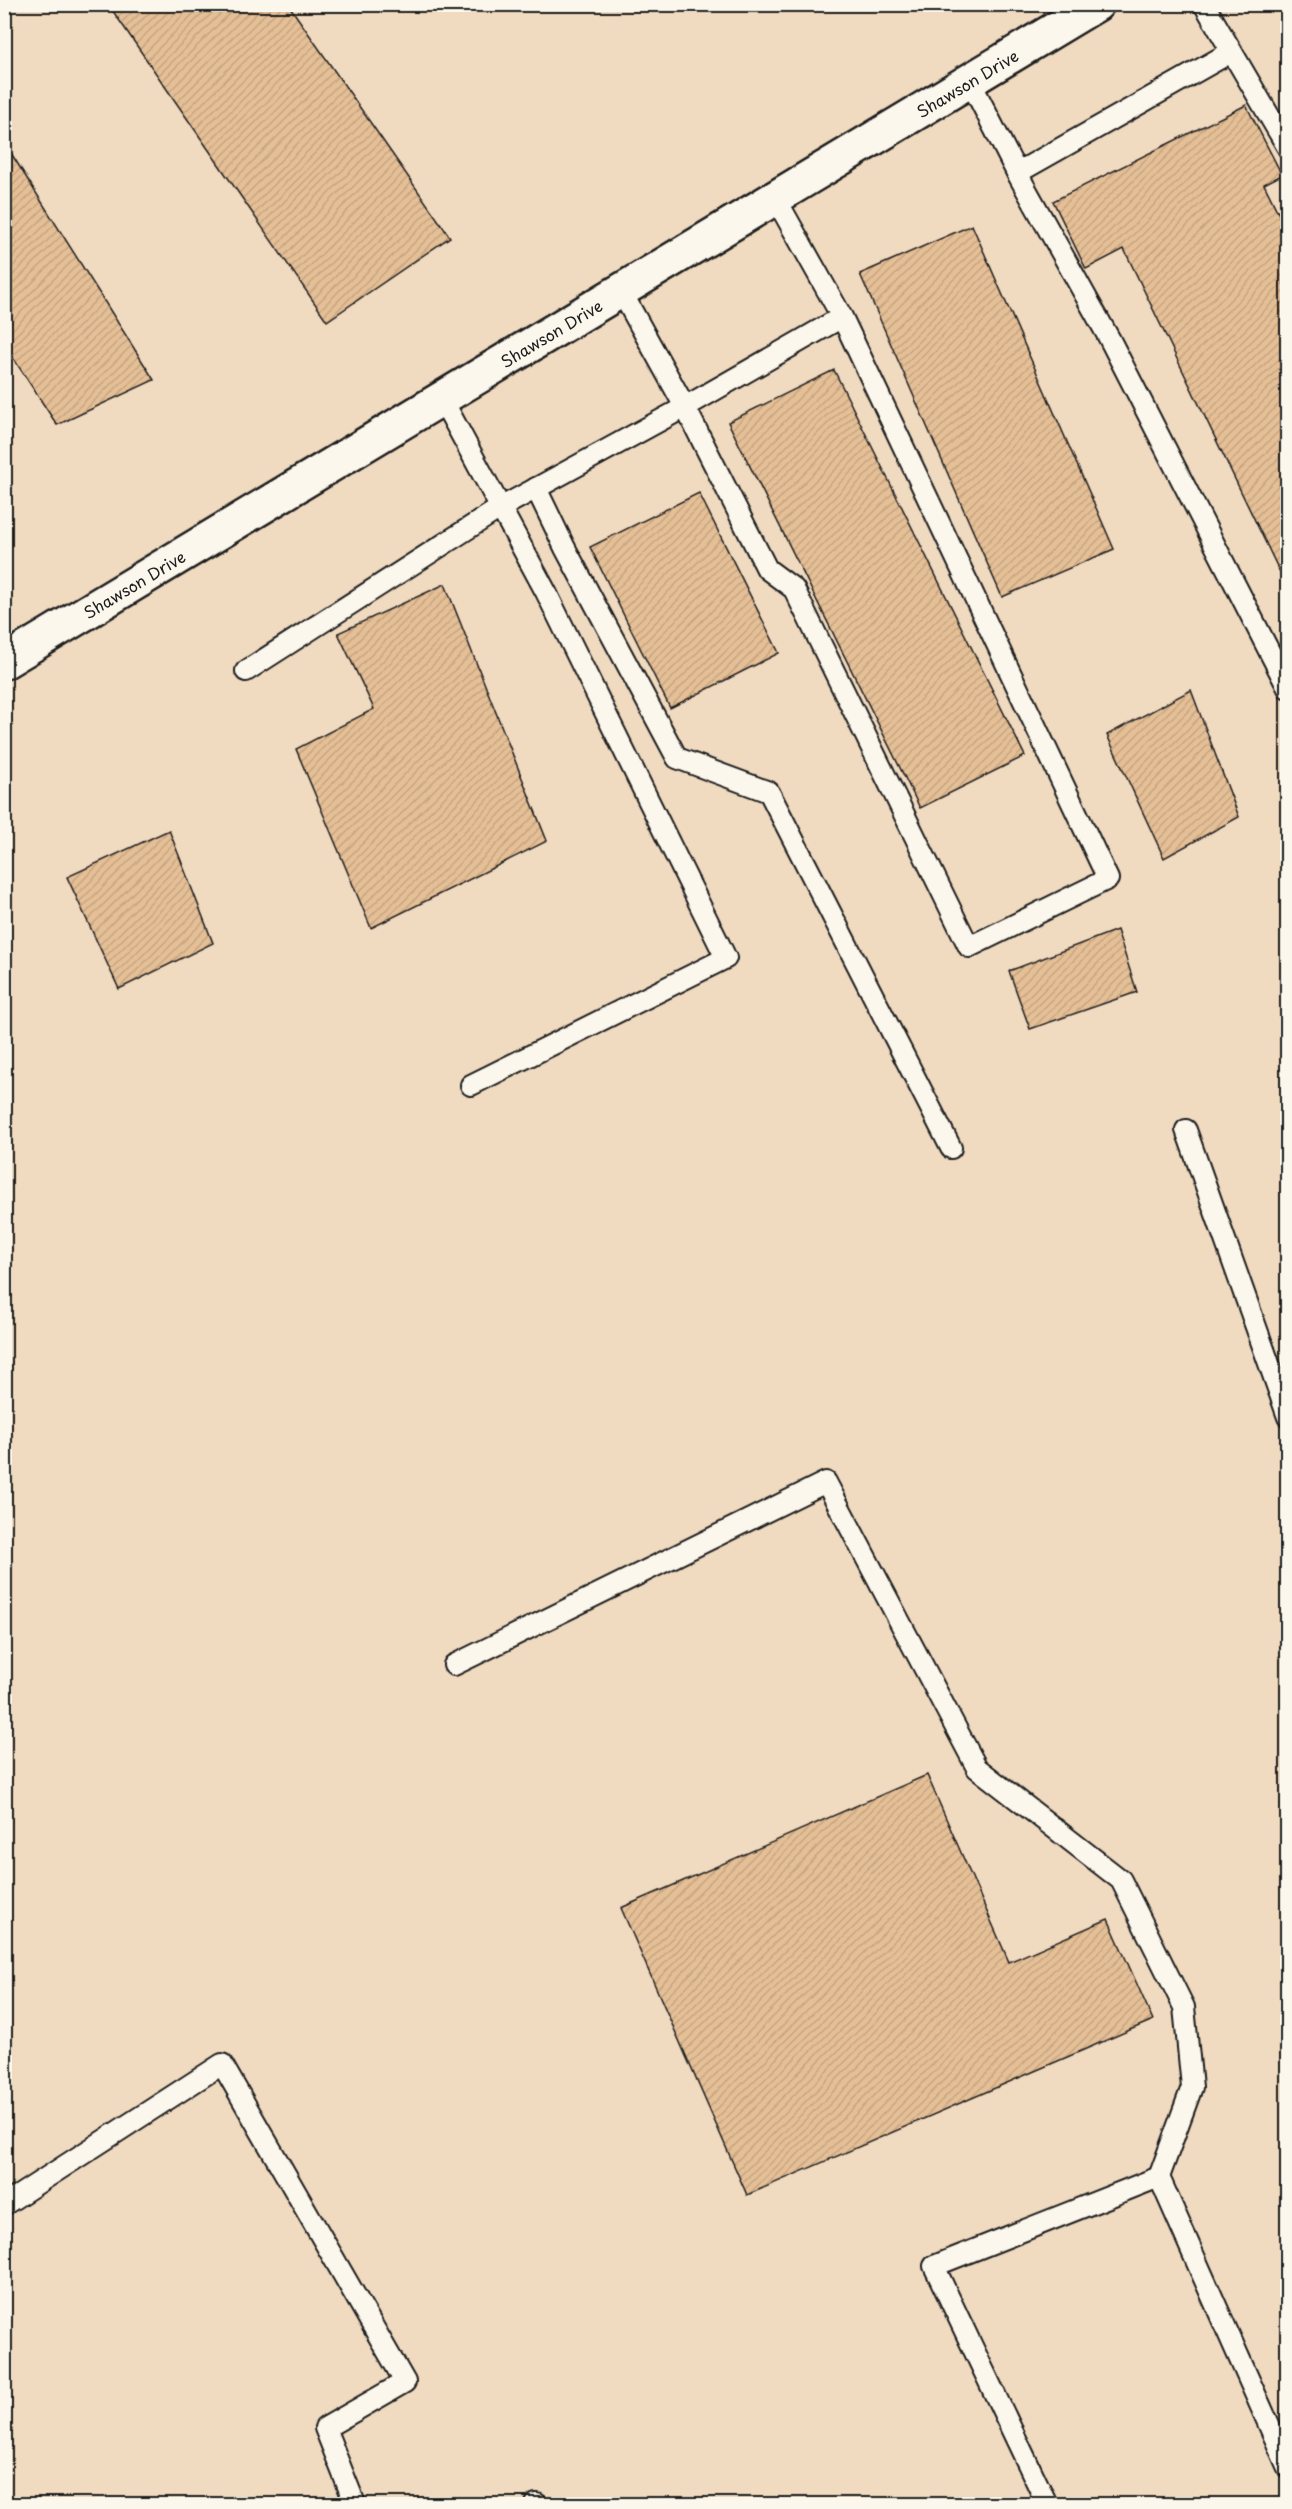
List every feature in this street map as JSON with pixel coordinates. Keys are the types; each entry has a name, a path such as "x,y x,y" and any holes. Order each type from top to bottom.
{"street":[{"name":"Shawson Drive","path":"4,662 1097,4"}],"lane":[{"path":"1204,4 1287,148"},
{"path":"1017,173 1231,52"},
{"path":"970,81 1017,173 1109,338 1287,688"},
{"path":"621,291 685,407 767,568 794,589 969,947 1108,879 842,317 776,199"},
{"path":"246,671 500,508 685,407 842,317"},
{"path":"442,399 546,592 726,958 471,1085"},
{"path":"536,488 565,548 677,758 769,792 951,1148"},
{"path":"1186,1130 1287,1417"},
{"path":"454,1665 826,1482 977,1768 1121,1880 1184,2007 1192,2087 1159,2177 1287,2468"},
{"path":"4,2205 222,2064 405,2382 325,2428 355,2505"},
{"path":"1047,2505 934,2266 1159,2177"}],"shaded area":[{"path":"5,5 1287,5 1287,2504 5,2504"}],"building":[{"path":"108,4 288,4 450,237 327,321"},
{"path":"1246,105 1282,175 1264,184 1288,233 1288,589 1124,249 1086,269 1053,201"},
{"path":"4,142 154,380 57,425 4,344"},
{"path":"972,225 1114,549 1002,597 860,274"},
{"path":"834,370 1025,756 920,808 728,422"},
{"path":"699,493 779,653 670,708 590,547"},
{"path":"445,584 547,841 371,928 296,749 374,709 338,633"},
{"path":"1191,690 1239,817 1164,858 1107,735"},
{"path":"169,830 213,943 119,989 67,877"},
{"path":"1117,930 1137,992 1030,1029 1009,971"},
{"path":"927,1775 1009,1962 1108,1919 1153,2020 747,2195 621,1908"}]}
